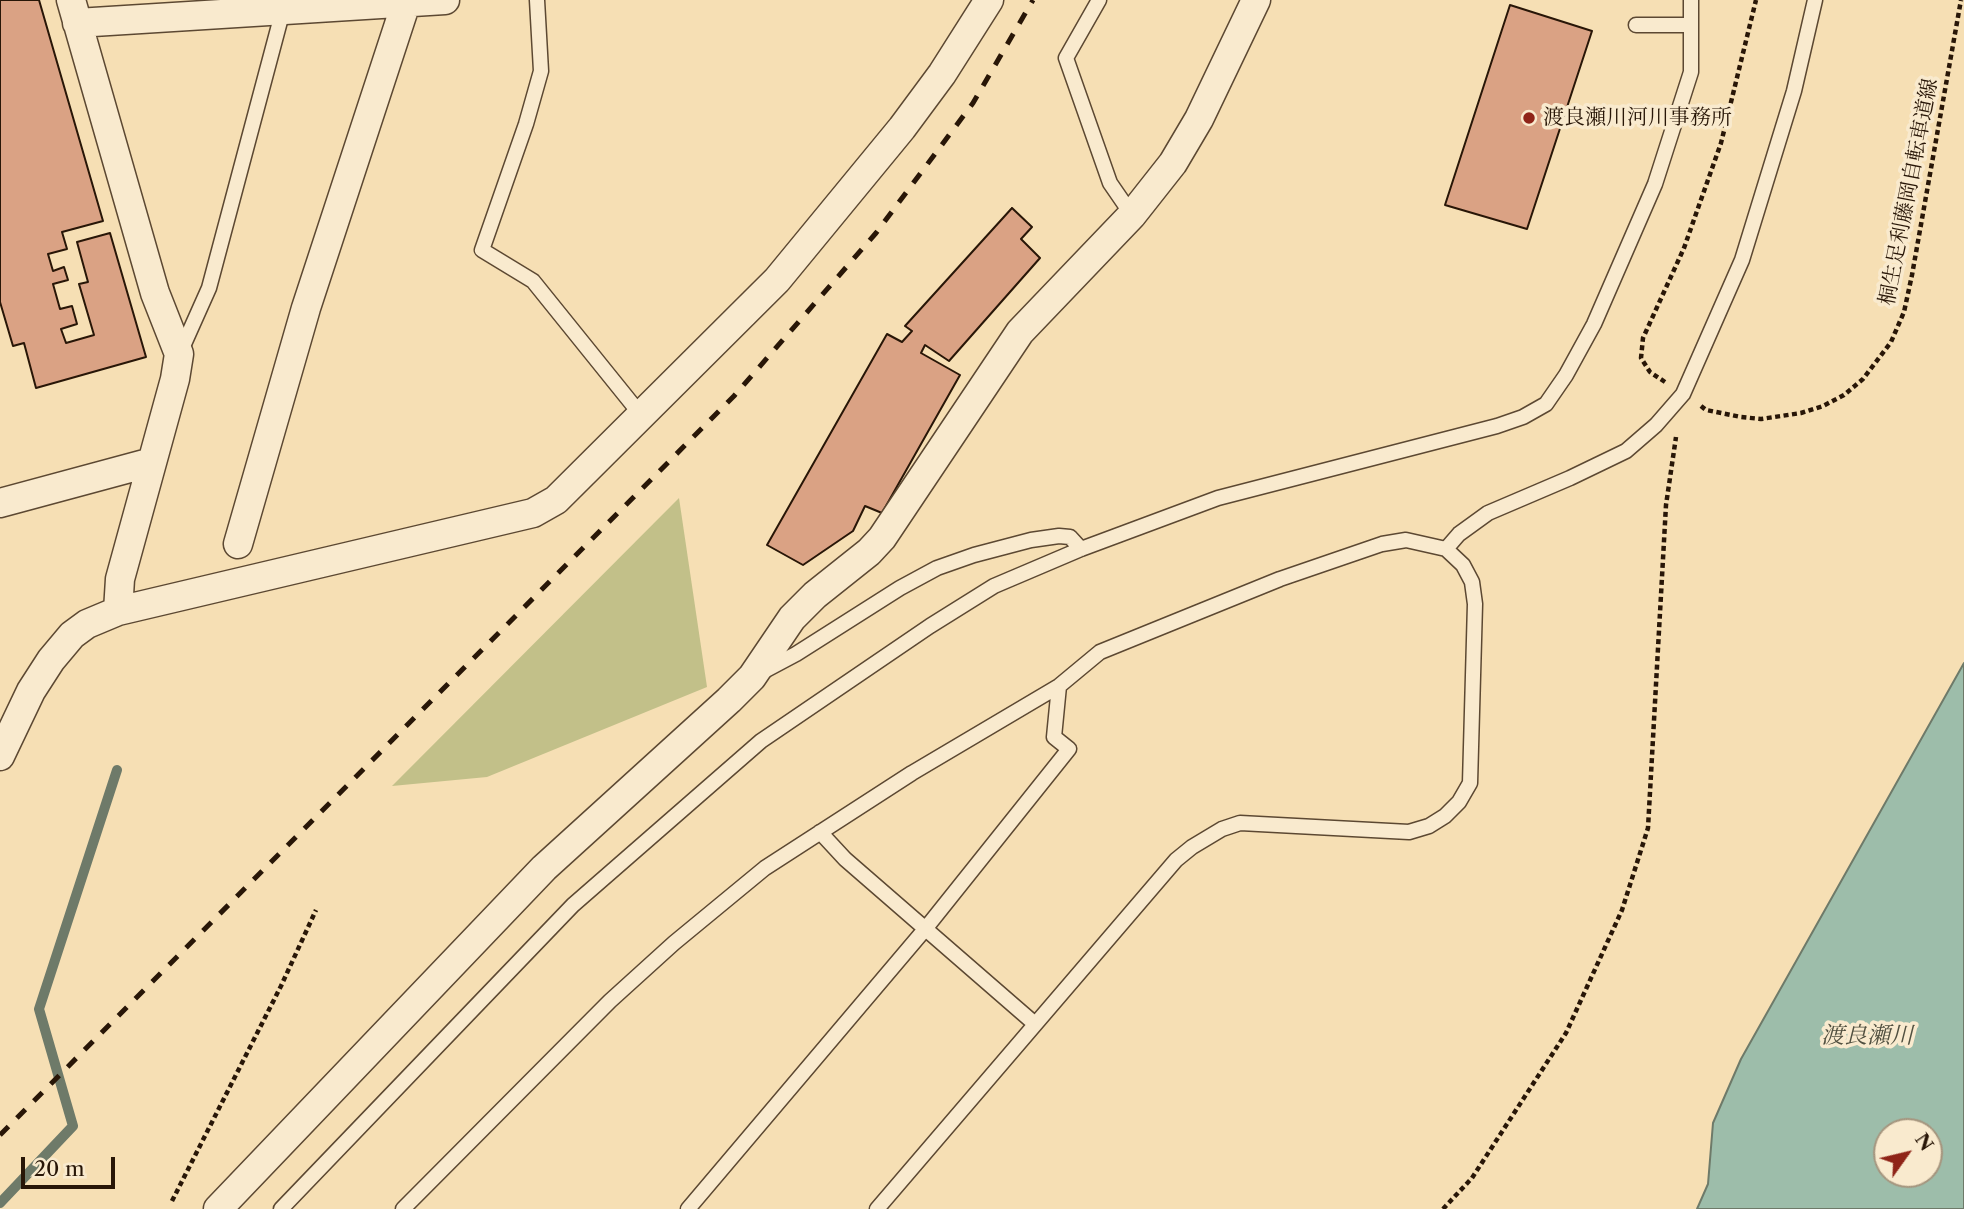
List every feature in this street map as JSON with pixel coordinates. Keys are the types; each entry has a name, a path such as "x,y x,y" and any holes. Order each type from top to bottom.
{"street":[{"path":"118,611 120,579 179,354 155,293 74,12 282,10 445,0"},
{"path":"0,756 31,691 51,660 72,635 87,624 118,611 533,513 556,500 777,280 902,128 942,74 989,0"},
{"path":"218,1209 544,868 752,677 792,618 815,594 869,552 882,538 1020,332 1132,215 1173,163 1199,119 1256,0"},
{"path":"238,544 306,308 407,1"},
{"path":"0,503 152,462"}],"lane":[{"path":"537,0 541,71 526,124 482,250 533,281 641,415"},
{"path":"1099,0 1066,58 1110,183 1132,215"},
{"path":"281,1209 573,905 761,741 930,626 994,586 1218,498 1497,426 1523,417 1546,404 1566,375 1594,324 1655,184 1691,72 1691,0"},
{"path":"1446,549 1459,534 1488,513 1626,451 1656,425 1683,394 1742,260 1794,91 1815,0"},
{"path":"179,354 209,288 282,10"},
{"path":"1636,25 1689,25"},
{"path":"752,677 796,654 900,588 937,568 1020,543 1059,536 1070,537 1081,550"},
{"path":"403,1209 642,971 765,868 912,773 1059,686 1100,652 1280,579 1382,544 1406,540 1446,549 1463,565 1472,582 1475,604 1470,783 1459,802 1445,816 1429,826 1409,832 1240,823 1222,829 1192,847 1176,860 877,1209"},
{"path":"688,1209 926,928 1069,749 1054,737 1059,686"},
{"path":"821,832 845,859 1035,1024"}],"path":[{"path":"1650,372 1641,358 1643,338 1684,248 1721,143 1756,0"},
{"name":"桐生足利藤岡自転車道線","path":"1706,410 1761,419 1801,413 1823,406 1863,379 1891,342 1904,312 1912,275 1961,0"},
{"path":"1443,1209 1472,1178 1566,1033 1622,910 1648,828 1666,505 1683,394"},
{"path":"173,1202 316,910"}],"shaded area":[{"path":"679,498 707,687 487,777 392,786"}],"water":[{"name":"渡良瀬川","path":"1964,663 1964,1209 1697,1209 1708,1184 1713,1123 1741,1059"}],"building":[{"path":"0,0 39,0 103,221 62,232 67,249 48,254 53,271 64,267 68,280 53,284 60,309 72,306 77,324 61,329 66,343 94,335 79,284 88,282 77,242 110,233 146,357 36,388 24,343 13,346 0,302"},
{"path":"1510,5 1592,31 1527,229 1445,205"},
{"path":"1012,208 1032,227 1021,239 1040,258 949,361 925,345 921,353 960,375 882,513 865,506 853,531 803,565 767,545 887,334 902,342 912,331 905,326"}],"waterway":[{"path":"0,1203 73,1126 39,1009 117,770"}],"railway":[{"path":"0,1135 734,396 876,233 973,103 1033,0"}],"place":[{"name":"渡良瀬川河川事務所","path":"1529,118"}]}
